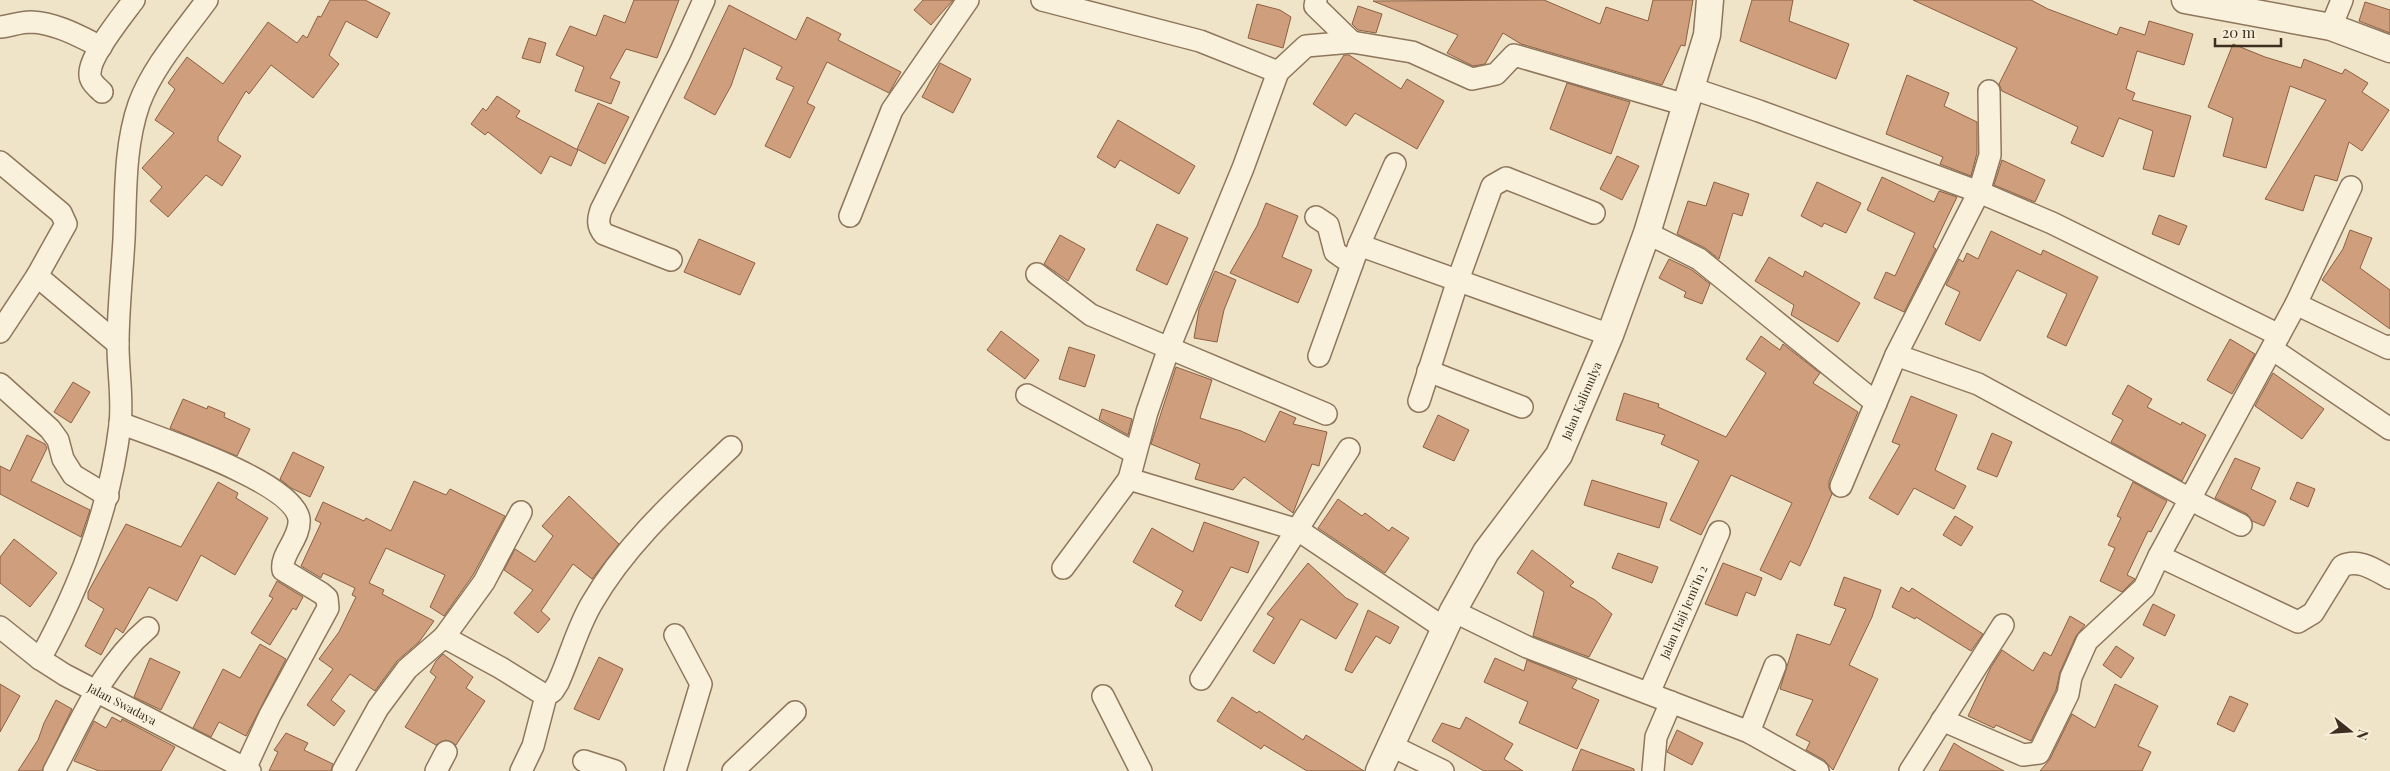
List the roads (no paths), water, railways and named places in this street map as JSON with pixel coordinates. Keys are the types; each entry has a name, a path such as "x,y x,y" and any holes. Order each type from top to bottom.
{"street":[{"path":"102,92 92,82 90,73 101,47 134,0"},
{"path":"40,660 54,634 82,571 108,496 120,423 118,344 129,146 139,105 162,62 207,0"},
{"path":"671,260 604,234 599,226 598,218 680,53 704,0"},
{"path":"850,216 892,110 968,0"},
{"path":"1042,0 1200,41 1278,72"},
{"path":"1316,0 1315,6 1352,42"},
{"name":"Jalan Kalimulya","path":"1379,771 1392,746 1448,619 1486,552 1559,455 1610,335 1647,233 1707,35 1710,0"},
{"path":"2189,0 2331,27 2390,48"},
{"path":"2331,27 2342,0"},
{"path":"0,26 41,23 72,33 101,47"},
{"path":"1063,568 1129,479 1135,453 1170,348 1243,168 1278,72 1306,46 1352,42 1412,52 1472,79 1496,74 1514,55 1688,97 1759,111 1979,192 2052,223 2276,342 2390,429"},
{"path":"1841,486 1896,355 1979,192 1990,155 1989,91"},
{"path":"0,162 65,218 66,224 36,276 0,332"},
{"path":"1319,356 1355,254 1395,164"},
{"path":"1418,401 1458,280 1492,186 1506,178 1594,213"},
{"path":"1942,720 2023,755 2040,754 2068,694 2071,678 2087,641 2144,588 2189,498 2296,304 2350,188"},
{"path":"1316,217 1328,225 1335,252 1355,254 1458,280 1610,335"},
{"path":"1647,233 1699,259 1876,403"},
{"path":"1036,274 1091,315 1326,414"},
{"path":"36,276 118,344"},
{"path":"2296,304 2388,348 2390,346"},
{"path":"1896,355 1978,384 2241,525"},
{"path":"1428,371 1522,407"},
{"path":"0,384 50,429 58,440 67,468 73,475 108,496"},
{"path":"1027,395 1135,453"},
{"path":"120,423 226,465 262,482 277,491 296,510 299,531 284,560 283,570 322,593 327,598 328,608 270,715 246,770"},
{"path":"521,771 533,746 546,696 553,691 558,683 591,604 615,566 648,529 731,448"},
{"path":"1201,679 1349,449"},
{"path":"1129,479 1298,530 1448,619 1528,647 1749,732 1818,771"},
{"path":"342,771 378,708 407,669 444,637 484,582 521,512"},
{"name":"Jalan Haji Jemi'In 2","path":"1649,693 1719,532"},
{"path":"2159,556 2298,622 2312,613 2342,566 2350,562 2361,564 2390,578"},
{"path":"1910,771 2003,625"},
{"name":"Jalan Swadaya","path":"0,627 40,660 94,692 246,770"},
{"path":"54,771 94,692 126,650 148,628"},
{"path":"675,635 701,684 675,771"},
{"path":"444,637 501,668 546,696"},
{"path":"1749,732 1775,666"},
{"path":"1103,696 1141,771"},
{"path":"1653,771 1656,737 1671,702"},
{"path":"733,771 795,712"},
{"path":"1392,746 1442,771"},
{"path":"436,771 446,752"},
{"path":"584,761 615,771"}]}
